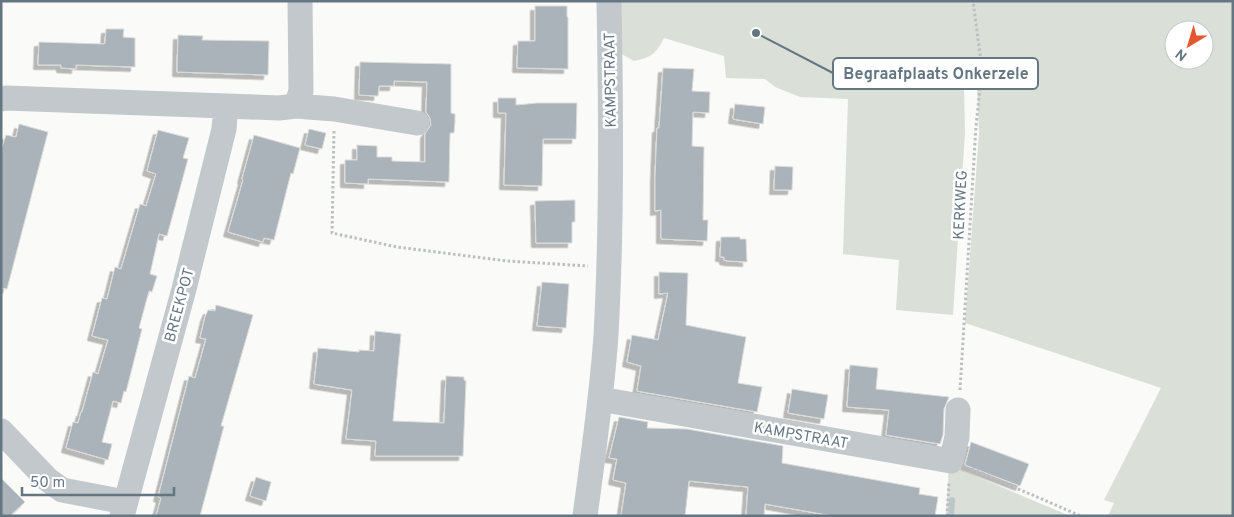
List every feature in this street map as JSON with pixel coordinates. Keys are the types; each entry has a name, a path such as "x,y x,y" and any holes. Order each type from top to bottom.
{"street":[{"path":"296,106 302,91 300,1"},
{"name":"KAMPSTRAAT","path":"585,516 600,399 609,268 612,139 609,1"},
{"path":"1,100 6,98 278,108 296,106 334,109 417,123"},
{"name":"BREEKPOT","path":"1,431 47,479 62,490 123,509 188,270 224,129 226,106"},
{"name":"KAMPSTRAAT","path":"600,399 951,461"},
{"path":"951,461 957,437 958,410"}],"path":[{"name":"KERKWEG","path":"958,410 976,126 982,68 973,1"},
{"path":"334,109 332,233 397,247 498,260 609,268"},
{"path":"947,516 951,461 1081,516"}],"shaded area":[{"path":"614,1 1233,1 1233,516 1108,516 1114,503 1104,500 1161,388 965,323 979,133 977,86 964,86 965,133 953,315 896,310 899,260 843,254 848,99 800,97 775,87 765,79 726,78 724,56 664,38 653,54 634,61 618,52"},
{"path":"949,465 1070,516 946,516"}],"building":[{"path":"535,6 567,6 568,69 517,68 518,41 535,41"},
{"path":"106,29 124,29 123,37 135,38 135,67 76,65 76,69 61,68 61,65 38,65 39,42 104,44"},
{"path":"178,35 203,36 202,40 269,41 268,75 177,72"},
{"path":"360,62 451,64 451,113 455,114 455,122 454,133 450,133 449,182 368,179 368,184 345,183 345,160 357,160 357,145 377,146 377,157 392,157 392,161 425,162 425,134 431,125 430,118 426,112 427,82 394,81 394,86 379,86 378,96 359,95"},
{"path":"663,68 694,69 692,91 710,92 709,113 693,112 692,146 704,147 703,220 708,220 707,241 661,239 661,210 655,211 655,177 657,128 659,128"},
{"path":"498,98 516,98 516,105 577,103 576,139 543,139 542,186 504,185 506,113 498,113"},
{"path":"735,104 765,107 763,124 733,119"},
{"path":"19,124 48,132 7,289 1,288 1,150 6,135 16,137"},
{"path":"309,129 326,133 322,149 305,145"},
{"path":"158,130 189,138 183,158 188,159 167,236 159,234 150,274 157,276 152,292 149,291 139,328 142,329 126,392 124,391 121,403 113,401 102,442 112,444 108,460 66,448 73,422 78,423 82,412 93,372 98,374 108,340 92,336 102,298 107,299 115,267 121,269 140,204 146,206 156,174 147,171"},
{"path":"254,135 300,148 293,174 291,173 274,240 264,238 263,242 228,232"},
{"path":"775,166 793,167 792,190 774,190"},
{"path":"575,200 575,222 572,222 572,243 536,243 535,201"},
{"path":"721,237 740,237 740,239 746,239 747,262 728,261 724,260 724,257 720,257"},
{"path":"659,272 688,273 686,325 746,337 738,383 762,387 757,412 637,391 641,366 627,362 632,335 658,340 668,293 659,294"},
{"path":"542,282 569,284 566,328 537,326"},
{"path":"216,305 253,315 221,426 224,426 200,516 156,516 161,498 158,497 189,376 195,378 206,339 200,338 205,317 208,310 215,311"},
{"path":"375,331 401,334 393,421 444,423 446,376 464,377 466,381 463,456 375,456 376,441 346,439 352,390 314,384 318,348 359,352 359,350 374,351"},
{"path":"850,365 878,368 876,389 949,397 944,409 943,435 940,444 886,435 889,410 847,407"},
{"path":"792,389 828,395 824,419 788,413"},
{"path":"619,417 648,422 647,428 687,429 783,446 782,463 920,488 919,494 938,497 935,516 833,516 765,504 764,516 746,516 748,487 689,481 685,516 621,516 626,483 613,480 617,459 609,458"},
{"path":"971,442 1029,464 1020,486 965,465"},
{"path":"256,477 271,482 266,501 250,496"},
{"path":"1,478 25,502 10,516 1,516"}],"waterway":[{"path":"951,516 952,500"}],"place":[{"name":"Begraafplaats Onkerzele","path":"756,33"}]}
